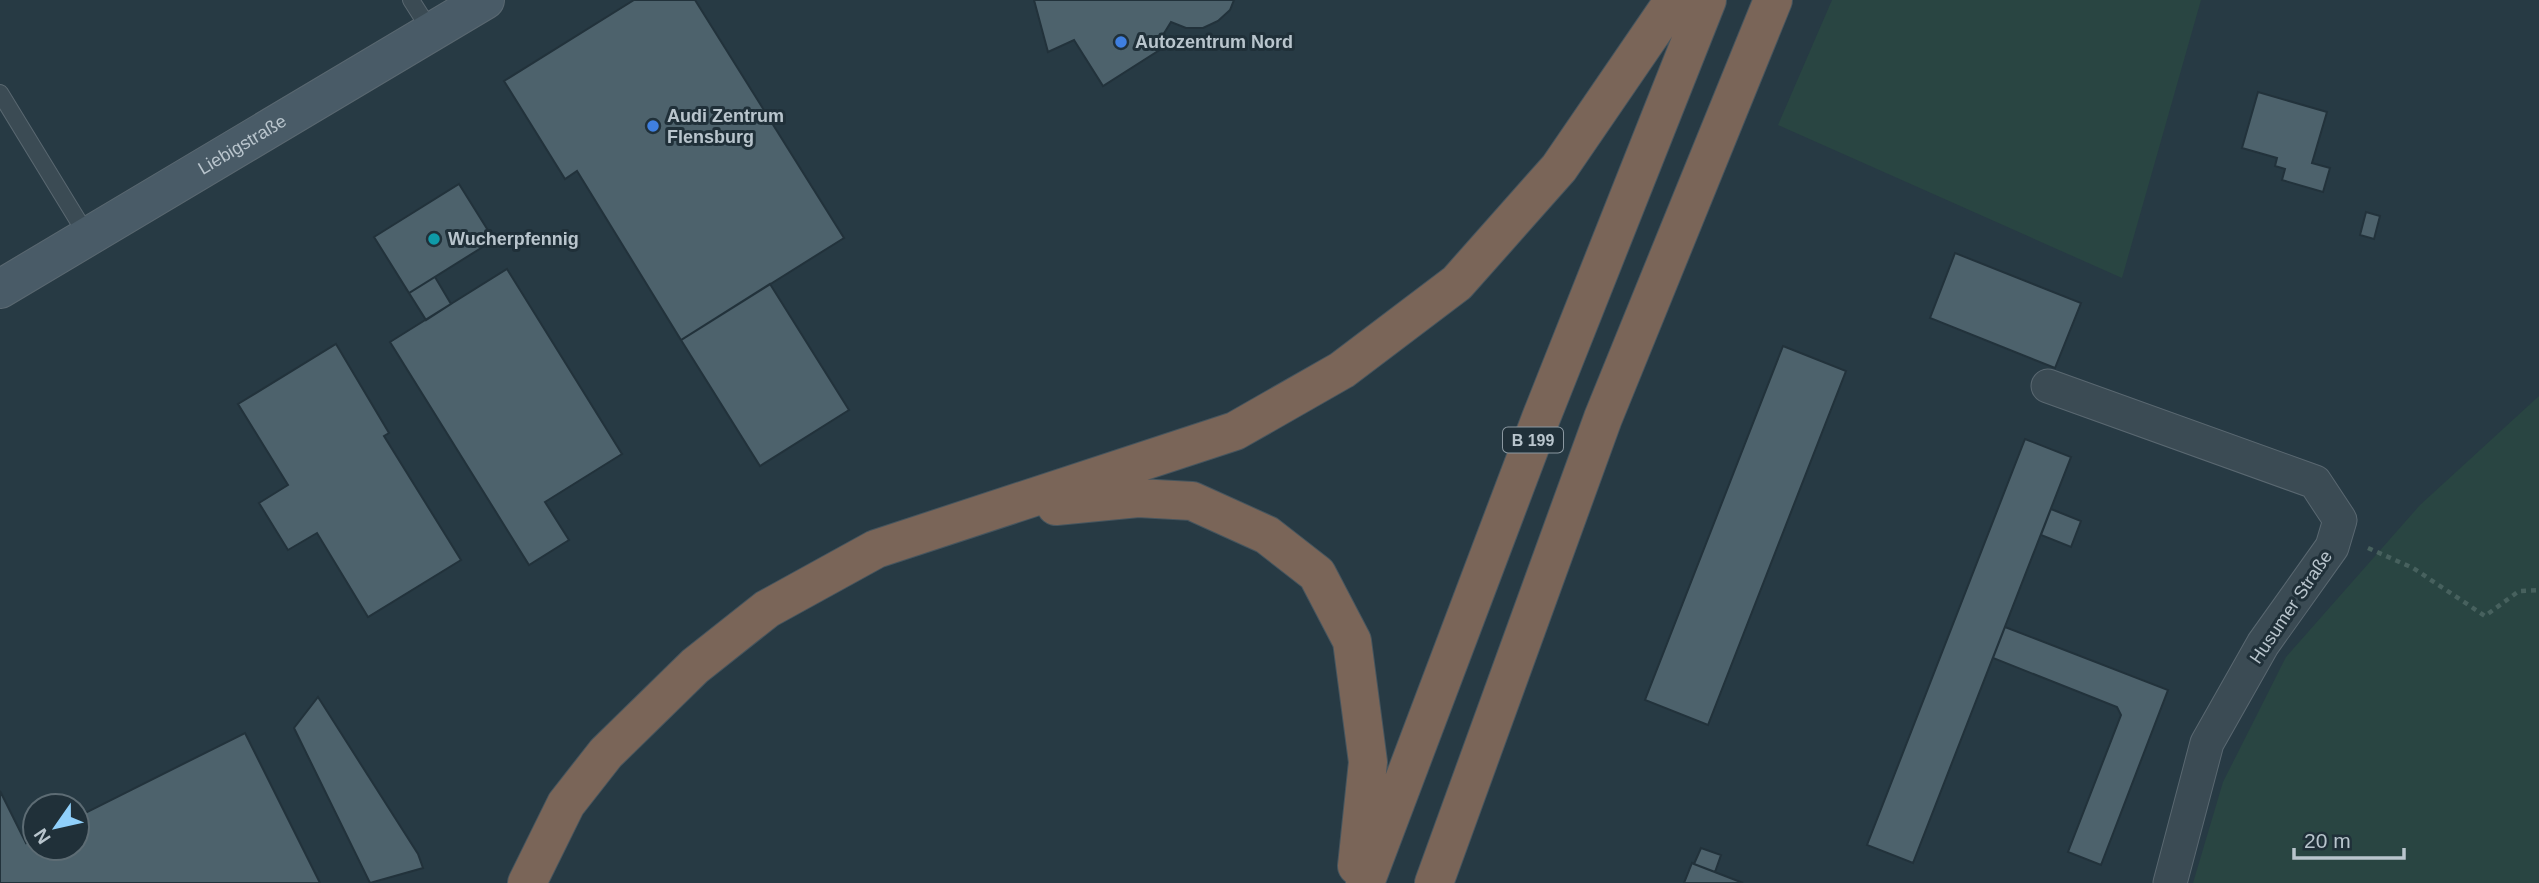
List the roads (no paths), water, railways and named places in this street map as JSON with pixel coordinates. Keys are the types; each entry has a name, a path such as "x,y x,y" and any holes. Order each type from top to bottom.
{"highway":[{"path":"527,883 574,794 606,753 695,666 767,609 876,549 968,521 1235,431 1342,370 1457,283 1559,168 1674,0"},
{"name":"B 199","path":"1365,883 1541,418 1707,0"},
{"name":"B 199","path":"1434,883 1603,418 1773,0"},
{"path":"968,521 1074,503 1138,498 1192,501 1267,535 1317,574 1352,641 1368,762 1356,883"}],"street":[{"name":"Liebigstraße","path":"0,289 485,0"},
{"name":"Husumer Straße","path":"2048,386 2315,482 2340,520 2332,547 2263,644 2207,743 2169,883"}],"lane":[{"path":"411,0 432,33"},
{"path":"0,93 88,238"}],"place":[{"name":"Autozentrum Nord","path":"1121,42"},
{"name":"Audi Zentrum Flensburg","path":"653,126"},
{"name":"Wucherpfennig","path":"434,239"}]}
